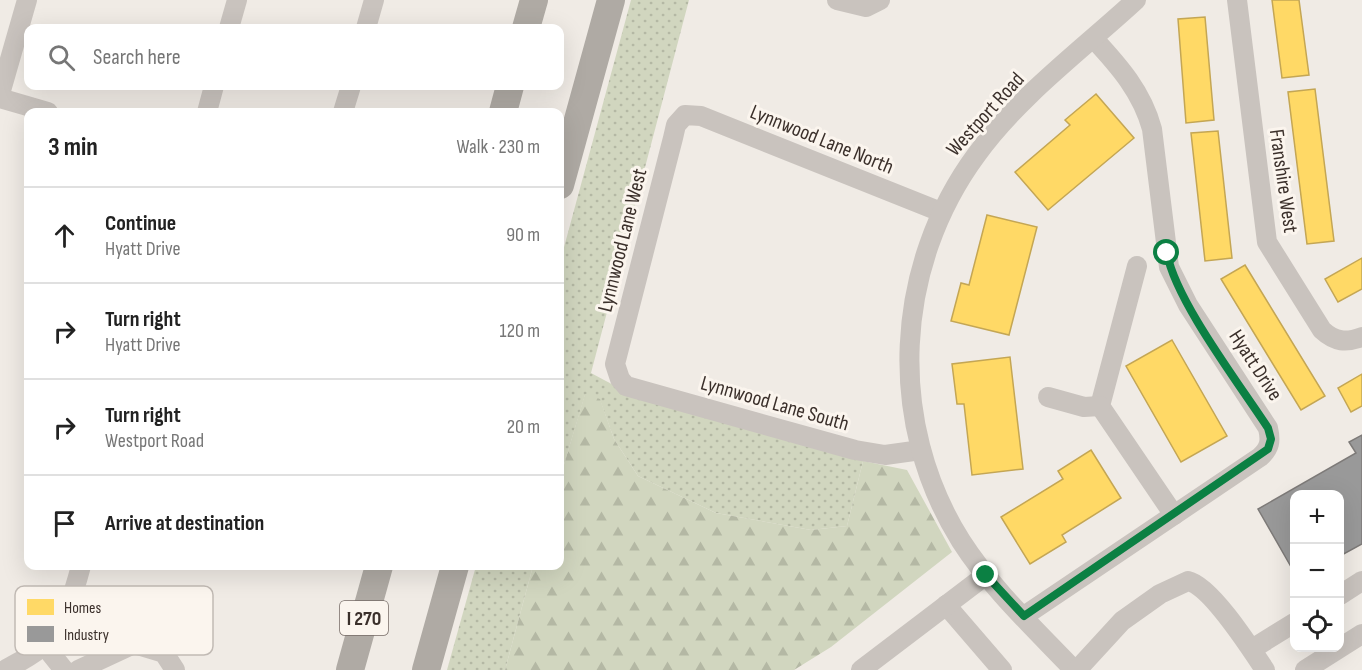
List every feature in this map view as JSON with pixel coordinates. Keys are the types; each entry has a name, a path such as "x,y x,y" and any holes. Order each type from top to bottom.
{"highway":[{"path":"527,24 534,0"},
{"path":"564,170 611,0"},
{"path":"504,108 509,90"},
{"name":"I 270","path":"350,670 378,570"},
{"path":"426,670 454,570"}],"street":[{"path":"27,0 0,96 36,108"},
{"path":"230,24 237,0"},
{"path":"367,24 374,0"},
{"path":"837,0 866,7 877,3"},
{"name":"Westport Road","path":"1075,670 986,575 961,541 942,507 921,450 913,417 908,346 912,306 921,266 941,212 964,171 999,127 1136,0"},
{"name":"Franshire West","path":"1237,0 1267,242 1322,330 1331,339 1342,342 1362,337"},
{"name":"Hyatt Drive","path":"1024,616 1260,457 1268,449 1271,439 1268,428 1188,305 1169,267 1152,129 1147,111 1125,72 1094,39"},
{"path":"208,108 213,90"},
{"path":"344,108 350,90"},
{"name":"Lynnwood Lane North","path":"685,115 701,116 941,212"},
{"name":"Lynnwood Lane West","path":"620,379 615,364 675,132 685,115"},
{"path":"1137,266 1100,406 1174,515"},
{"name":"Lynnwood Lane South","path":"620,379 626,386 855,450 885,455 921,450"},
{"path":"1048,398 1083,407 1100,406"},
{"path":"74,586 80,570"},
{"path":"861,670 986,575"},
{"path":"1075,670 1122,621 1160,594 1188,581 1202,588 1252,649 1265,670"},
{"path":"1344,592 1362,581"},
{"path":"946,605 1002,670"},
{"path":"1252,649 1290,625"},
{"path":"1305,670 1362,634"},
{"path":"5,670 28,655"},
{"path":"52,655 63,670"},
{"path":"78,670 110,655"},
{"path":"165,655 175,670"}],"green space":[{"path":"631,0 689,0 591,373 619,388 863,461 847,526 811,530 716,513 638,476 614,439 600,400 585,395 564,465 564,247"},
{"path":"585,394 600,399 614,439 638,476 716,513 811,530 847,526 863,461 907,470 952,552 831,647 794,670 505,670 532,570 564,570 564,465"},
{"path":"475,570 532,570 505,670 447,670"}],"building: Homes":[{"path":"1272,0 1299,0 1309,75 1282,78"},
{"path":"1205,17 1214,120 1186,123 1178,19"},
{"path":"1315,89 1334,241 1307,244 1288,92"},
{"path":"1096,94 1134,138 1048,210 1015,172 1070,125 1065,120"},
{"path":"1218,131 1232,258 1205,261 1191,133"},
{"path":"987,215 1037,227 1009,335 951,321 961,283 969,285"},
{"path":"1362,258 1362,289 1338,302 1325,279"},
{"path":"1245,265 1325,396 1301,410 1221,279"},
{"path":"1172,340 1227,436 1181,462 1126,366"},
{"path":"1010,357 1023,469 972,475 964,404 957,404 952,364"},
{"path":"1362,374 1362,406 1351,412 1338,388"},
{"path":"1091,450 1121,498 1062,535 1066,542 1030,564 1001,517 1063,479 1058,471"}],"building: Industry":[{"path":"1362,435 1362,544 1344,554 1344,490 1291,490 1356,453 1349,442"},
{"path":"1290,491 1290,565 1258,509"}],"route":[{"path":"986,575 1024,616 1260,457 1268,449 1271,439 1268,428 1188,305 1169,267 1167,253"}]}
